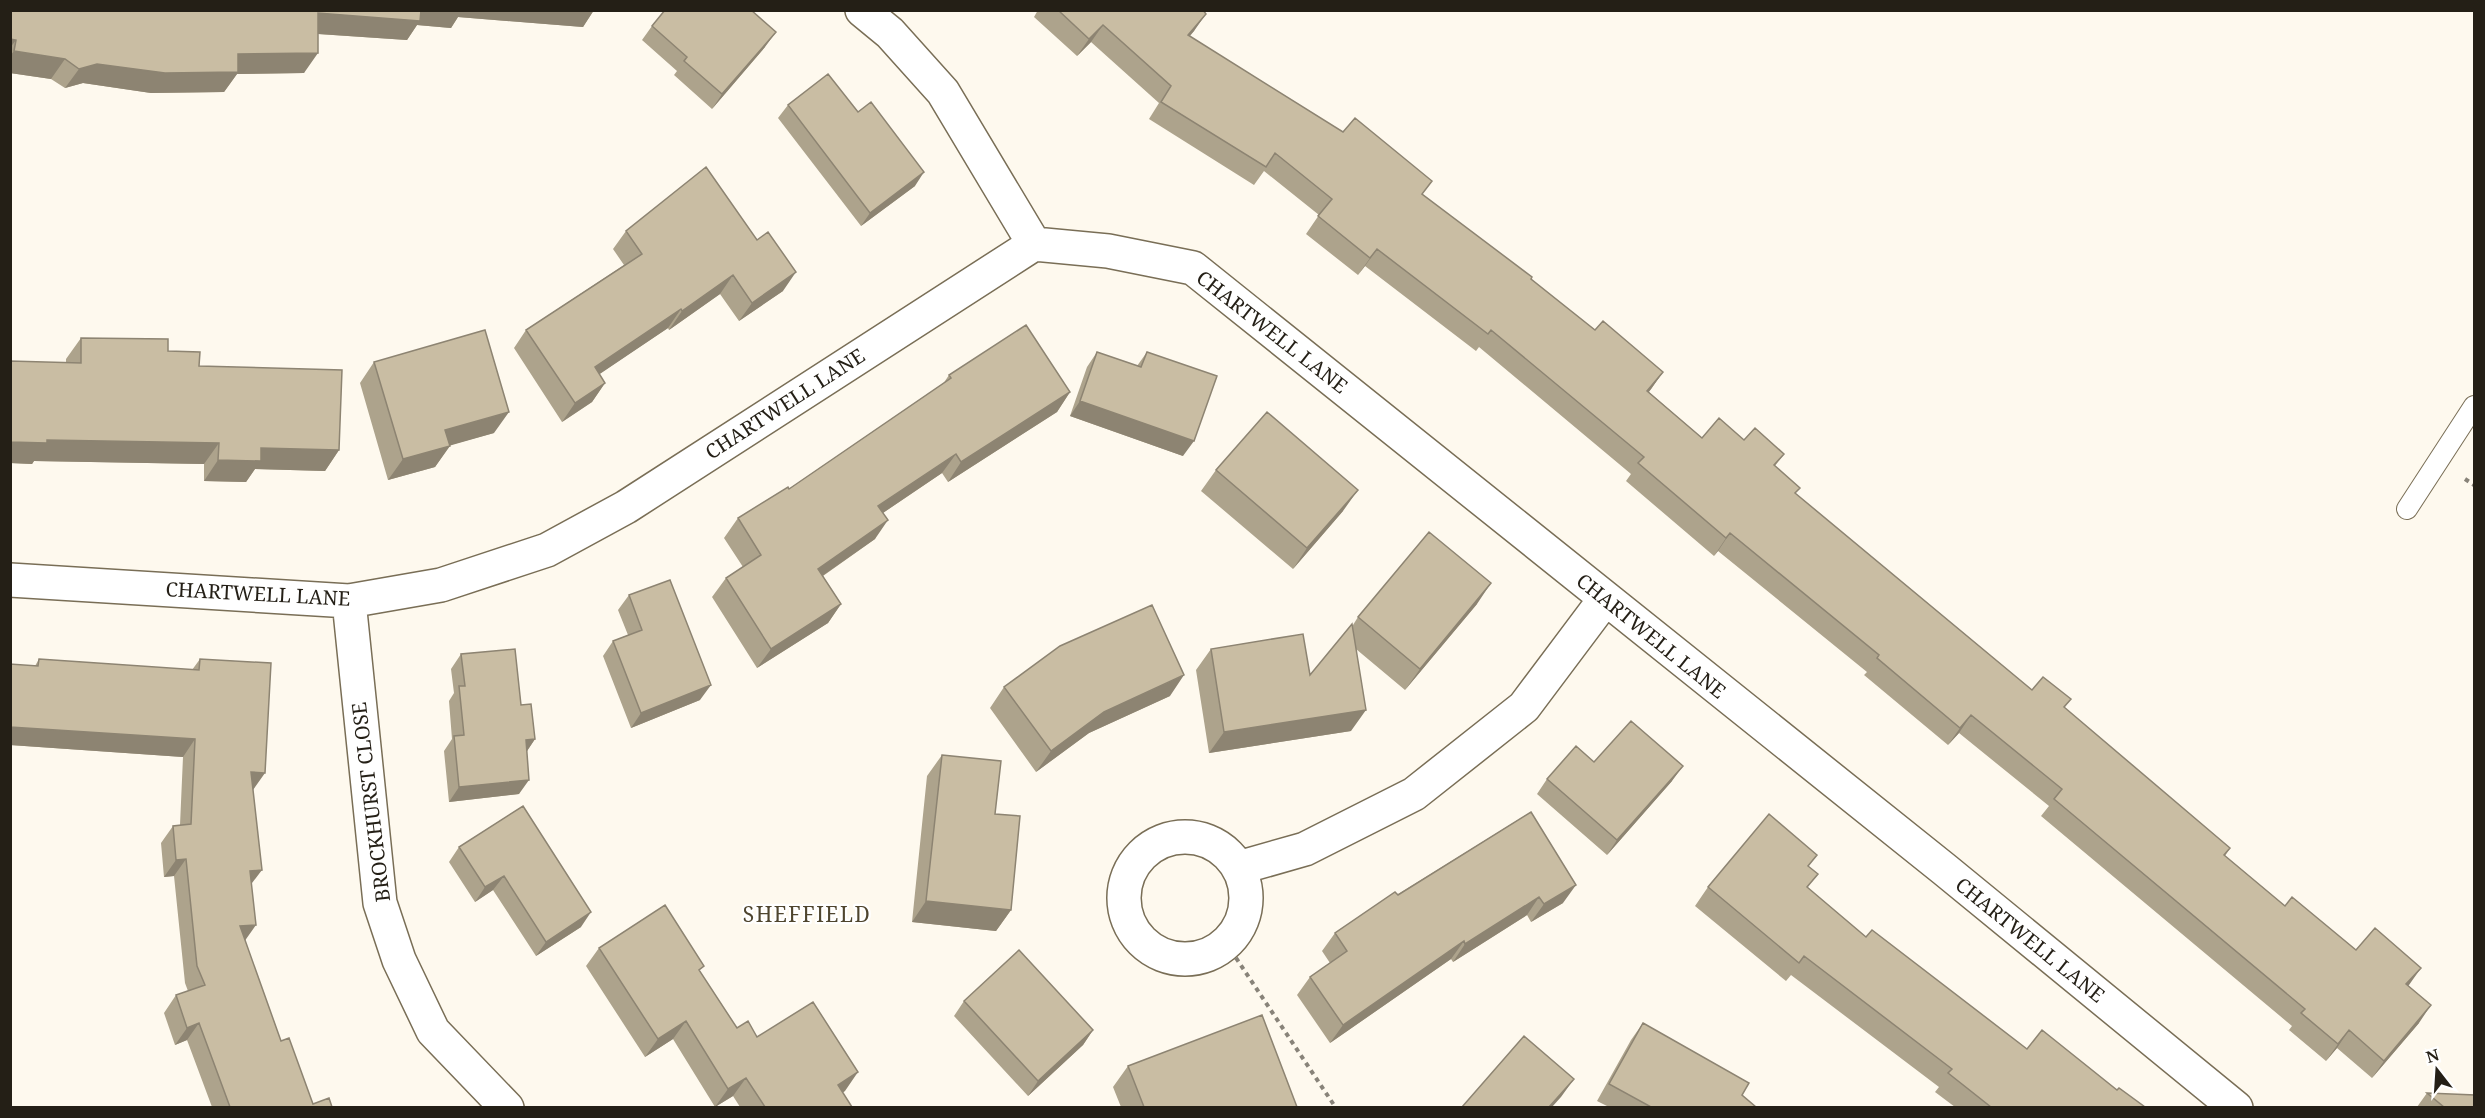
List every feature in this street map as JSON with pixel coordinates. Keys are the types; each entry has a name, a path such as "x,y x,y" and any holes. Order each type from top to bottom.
{"street":[{"path":"862,10 890,33 943,92 1034,244"},
{"name":"CHARTWELL LANE","path":"10,580 349,601 441,585 547,550 626,507 1034,244 1108,251 1193,268 1944,869 2236,1107"},
{"path":"1238,868 1305,849 1414,794 1524,706 1605,599"},
{"name":"BROCKHURST CLOSE","path":"349,601 380,903 399,960 433,1031 507,1107"},
{"path":"1189,838 1209,842 1225,853 1238,868 1245,888 1245,908 1239,927 1226,943 1209,954 1190,959 1170,958 1151,950 1137,936 1127,918 1124,899 1126,879 1136,862 1150,848 1169,839 1189,838"}],"lane":[{"path":"2407,509 2475,406"}],"path":[{"path":"1226,943 1336,1107"}],"building":[{"path":"10,10 421,10 420,21 318,13 318,53 238,54 238,72 165,73 97,64 79,69 65,59 14,51 16,40 10,39"},
{"path":"665,10 751,10 776,32 722,94 684,61 687,57 652,26"},
{"path":"1058,10 1203,10 1206,14 1188,35 1343,132 1355,118 1432,181 1422,194 1532,277 1531,279 1595,330 1603,321 1663,372 1647,391 1702,438 1719,418 1744,440 1755,428 1784,454 1774,465 1800,488 1795,493 2032,690 2043,677 2071,699 2064,707 2230,848 2224,855 2285,906 2292,897 2356,950 2375,928 2421,968 2406,984 2431,1005 2384,1061 2349,1030 2338,1044 2301,1013 2305,1009 2054,799 2062,789 1971,715 1960,728 1877,658 1879,655 1730,533 1726,538 1638,463 1644,457 1491,330 1488,334 1377,249 1370,258 1318,216 1332,199 1275,153 1266,167 1161,102 1171,86 1103,25 1089,39"},
{"path":"828,74 858,112 871,102 924,172 870,213 788,105"},
{"path":"706,167 757,240 768,232 796,272 752,303 733,275 595,367 605,383 575,403 526,330 642,254 626,231"},
{"path":"1026,325 1070,392 961,462 956,454 878,506 888,520 818,569 841,604 771,649 726,578 761,555 738,518 788,487 789,489 951,378 949,375"},
{"path":"485,330 509,412 445,430 450,446 403,459 374,362"},
{"path":"81,338 168,339 168,351 200,352 199,366 342,370 339,450 261,448 261,461 218,460 219,443 47,440 47,443 10,442 10,361 81,363"},
{"path":"1097,352 1141,367 1147,352 1217,376 1194,441 1080,401"},
{"path":"1267,412 1358,490 1307,548 1216,470"},
{"path":"1429,532 1491,583 1420,669 1358,617"},
{"path":"670,580 711,685 641,713 613,641 642,630 629,595"},
{"path":"1152,605 1184,675 1104,712 1051,751 1004,687 1060,646"},
{"path":"1352,624 1366,710 1224,732 1211,649 1303,634 1310,675"},
{"path":"515,649 521,705 531,704 535,739 526,740 529,780 459,787 454,736 464,735 459,686 465,686 461,654"},
{"path":"39,659 199,670 200,659 271,663 265,773 251,772 262,870 250,871 256,925 240,926 281,1041 289,1038 313,1104 329,1098 332,1107 230,1107 199,1023 187,1028 176,995 205,985 197,966 186,859 176,860 173,826 191,824 195,739 10,727 10,664 38,666"},
{"path":"1631,721 1683,766 1617,840 1547,779 1576,746 1594,762"},
{"path":"942,755 1001,761 995,814 1020,816 1011,910 926,901"},
{"path":"523,806 591,912 546,942 504,876 485,887 459,847"},
{"path":"1531,812 1576,885 1544,904 1539,897 1465,944 1464,941 1343,1025 1310,977 1347,951 1335,933 1395,892 1398,895"},
{"path":"1769,814 1817,855 1808,866 1818,874 1807,887 1866,937 1872,930 2027,1049 2042,1030 2117,1090 2119,1088 2145,1107 1991,1107 1948,1073 1952,1069 1804,956 1799,963 1708,887"},
{"path":"665,905 704,966 699,970 737,1028 748,1021 757,1037 813,1002 858,1072 838,1085 852,1107 765,1107 746,1078 728,1089 686,1021 658,1039 599,948"},
{"path":"1019,950 1093,1030 1038,1081 964,1001"},
{"path":"1262,1015 1297,1107 1144,1107 1128,1066"},
{"path":"1643,1023 1749,1083 1742,1095 1756,1107 1651,1107 1609,1084"},
{"path":"1524,1036 1574,1079 1549,1107 1462,1107"},
{"path":"2427,1093 2475,1095 2475,1107 2444,1107"}],"district":[{"name":"SHEFFIELD","path":"807,915"}]}
